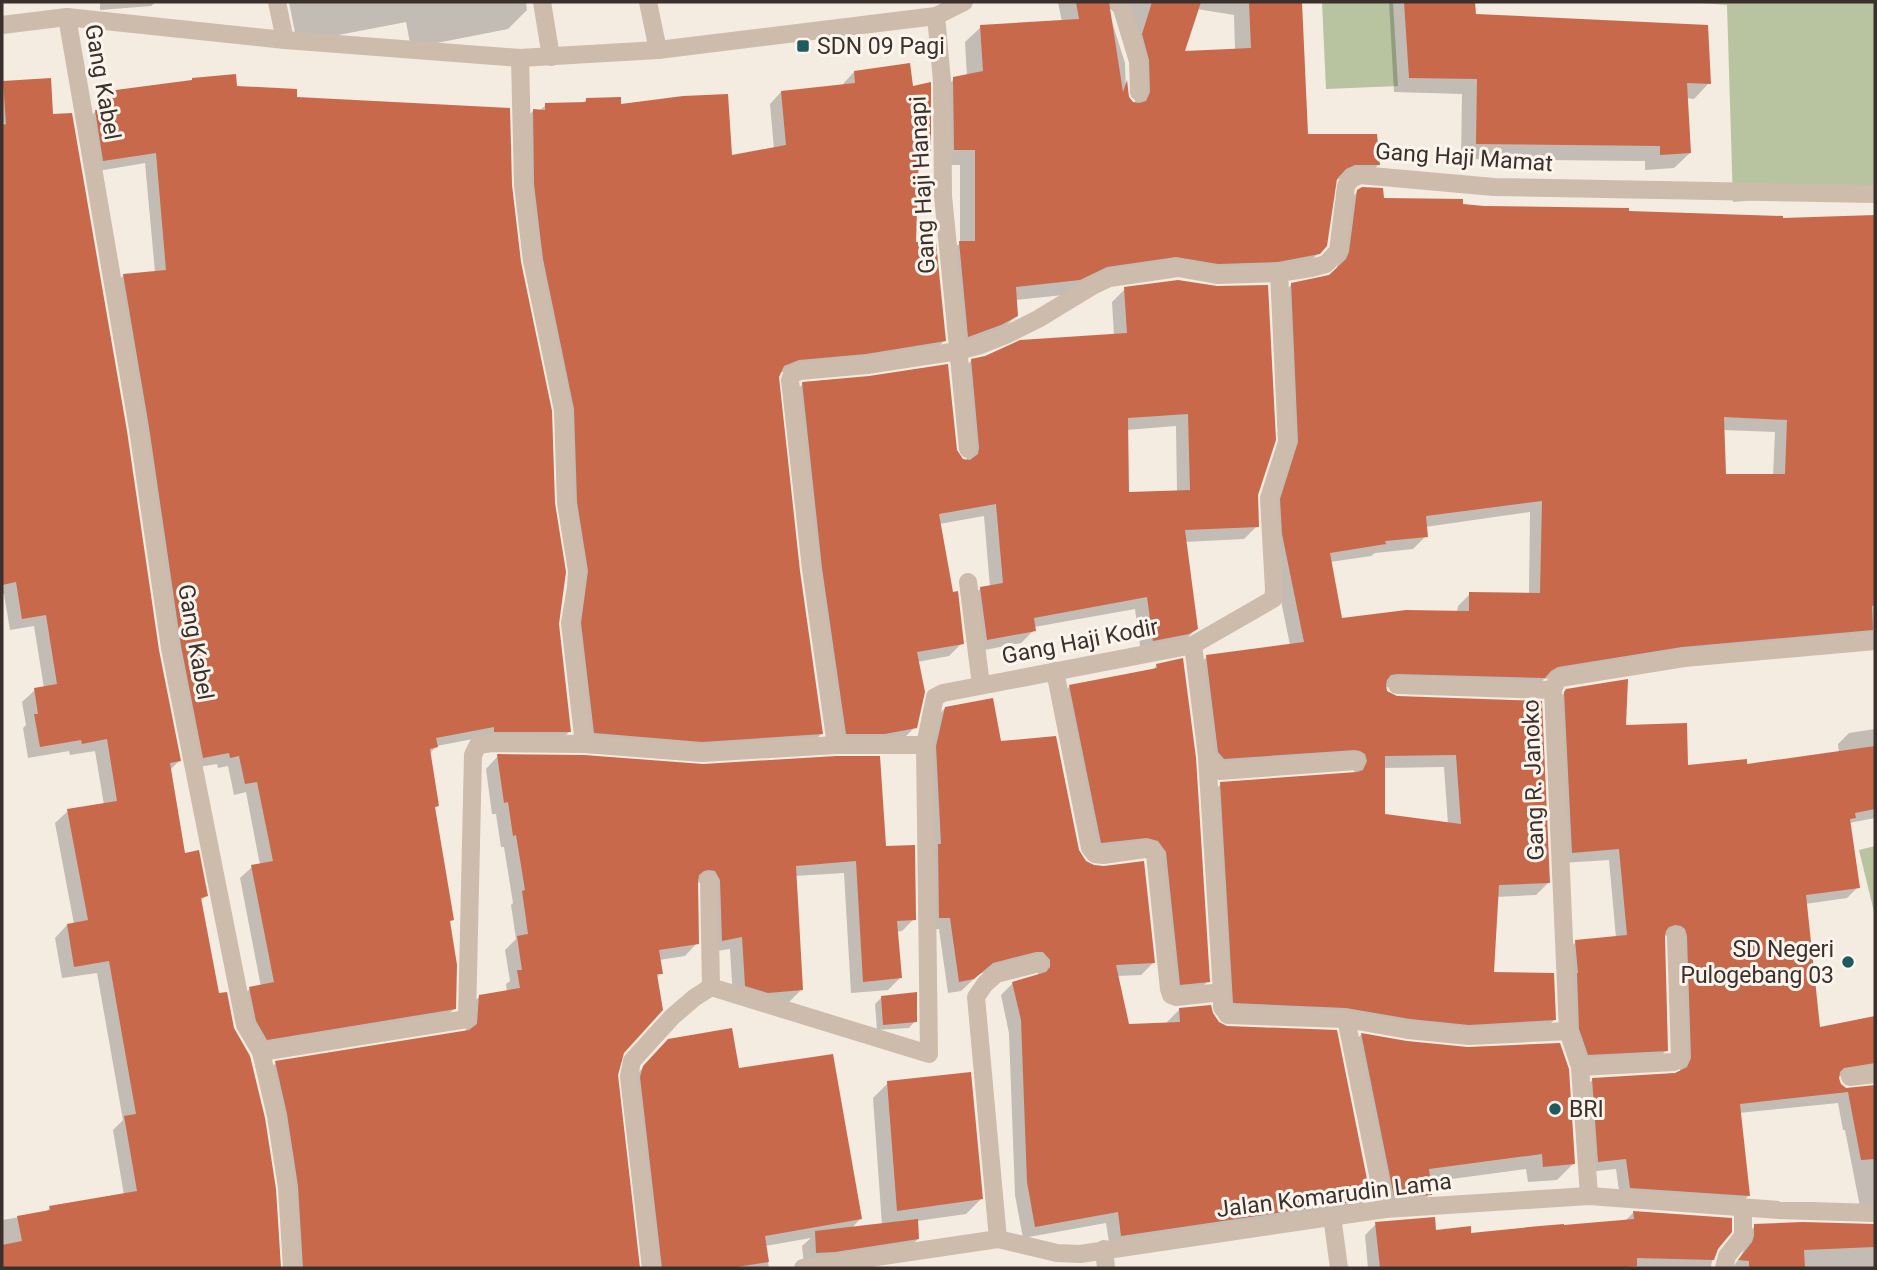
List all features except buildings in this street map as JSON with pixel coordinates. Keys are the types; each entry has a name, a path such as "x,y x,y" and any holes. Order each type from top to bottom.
{"street":[{"path":"277,2 285,40"},
{"path":"542,2 551,57"},
{"path":"648,2 658,50"},
{"path":"2,25 67,17 285,40 520,58 658,50 936,16 964,2"},
{"path":"1120,2 1138,61 1139,92"},
{"name":"Gang Haji Hanapi","path":"936,16 942,81 943,195 968,449"},
{"name":"Gang Kabel","path":"67,17 138,429 170,648 245,1025 261,1052 276,1115 287,1188 292,1268"},
{"path":"520,58 523,185 531,261 563,410 566,503 577,571 570,623 584,744"},
{"name":"Gang Haji Mamat","path":"836,745 811,569 790,380 792,374 958,351 1006,335 1109,278 1178,268 1217,275 1279,273 1326,264 1338,251 1346,186 1351,179 1360,175 1494,187 1875,194"},
{"name":"Gang Haji Kodir","path":"925,745 935,697 943,692 1193,645 1273,599 1269,498 1287,442 1279,273"},
{"path":"968,582 981,685"},
{"name":"Gang R. Janoko","path":"1589,1196 1580,1067 1568,1031 1553,690 1557,680 1684,658 1875,641"},
{"path":"1193,645 1207,757 1222,1007 1228,1015 1346,1019 1408,1030 1469,1035 1568,1031"},
{"path":"1055,671 1090,848 1095,854 1103,855 1152,850 1155,854 1171,995 1176,997 1222,992"},
{"path":"1397,685 1553,690"},
{"path":"261,1052 467,1019 473,755 478,746 492,743 584,744 702,753 836,745 925,745 929,1054 711,987 694,998 672,1017 632,1061 629,1077 651,1268"},
{"path":"1207,757 1219,771 1356,761"},
{"path":"709,881 711,987"},
{"path":"1580,1067 1674,1062 1680,1058 1676,936"},
{"path":"998,1239 976,997 996,974 1040,963"},
{"path":"1346,1019 1385,1209"},
{"path":"1850,1077 1875,1074"},
{"name":"Jalan Komarudin Lama","path":"814,1267 998,1239 1057,1253 1080,1254 1385,1209 1589,1196 1875,1213"},
{"path":"1724,1268 1727,1256 1743,1236 1743,1207"},
{"path":"1332,1216 1339,1268"},
{"path":"1104,1249 1106,1268"}],"green space":[{"path":"1322,2 1393,2 1398,86 1326,89"},
{"path":"1687,2 1875,2 1875,189 1733,202 1727,5"},
{"path":"1875,846 1875,916 1859,850"}],"place":[{"name":"SDN 09 Pagi","path":"803,46"},
{"name":"SD Negeri Pulogebang 03","path":"1848,962"},
{"name":"BRI","path":"1555,1109"}]}
